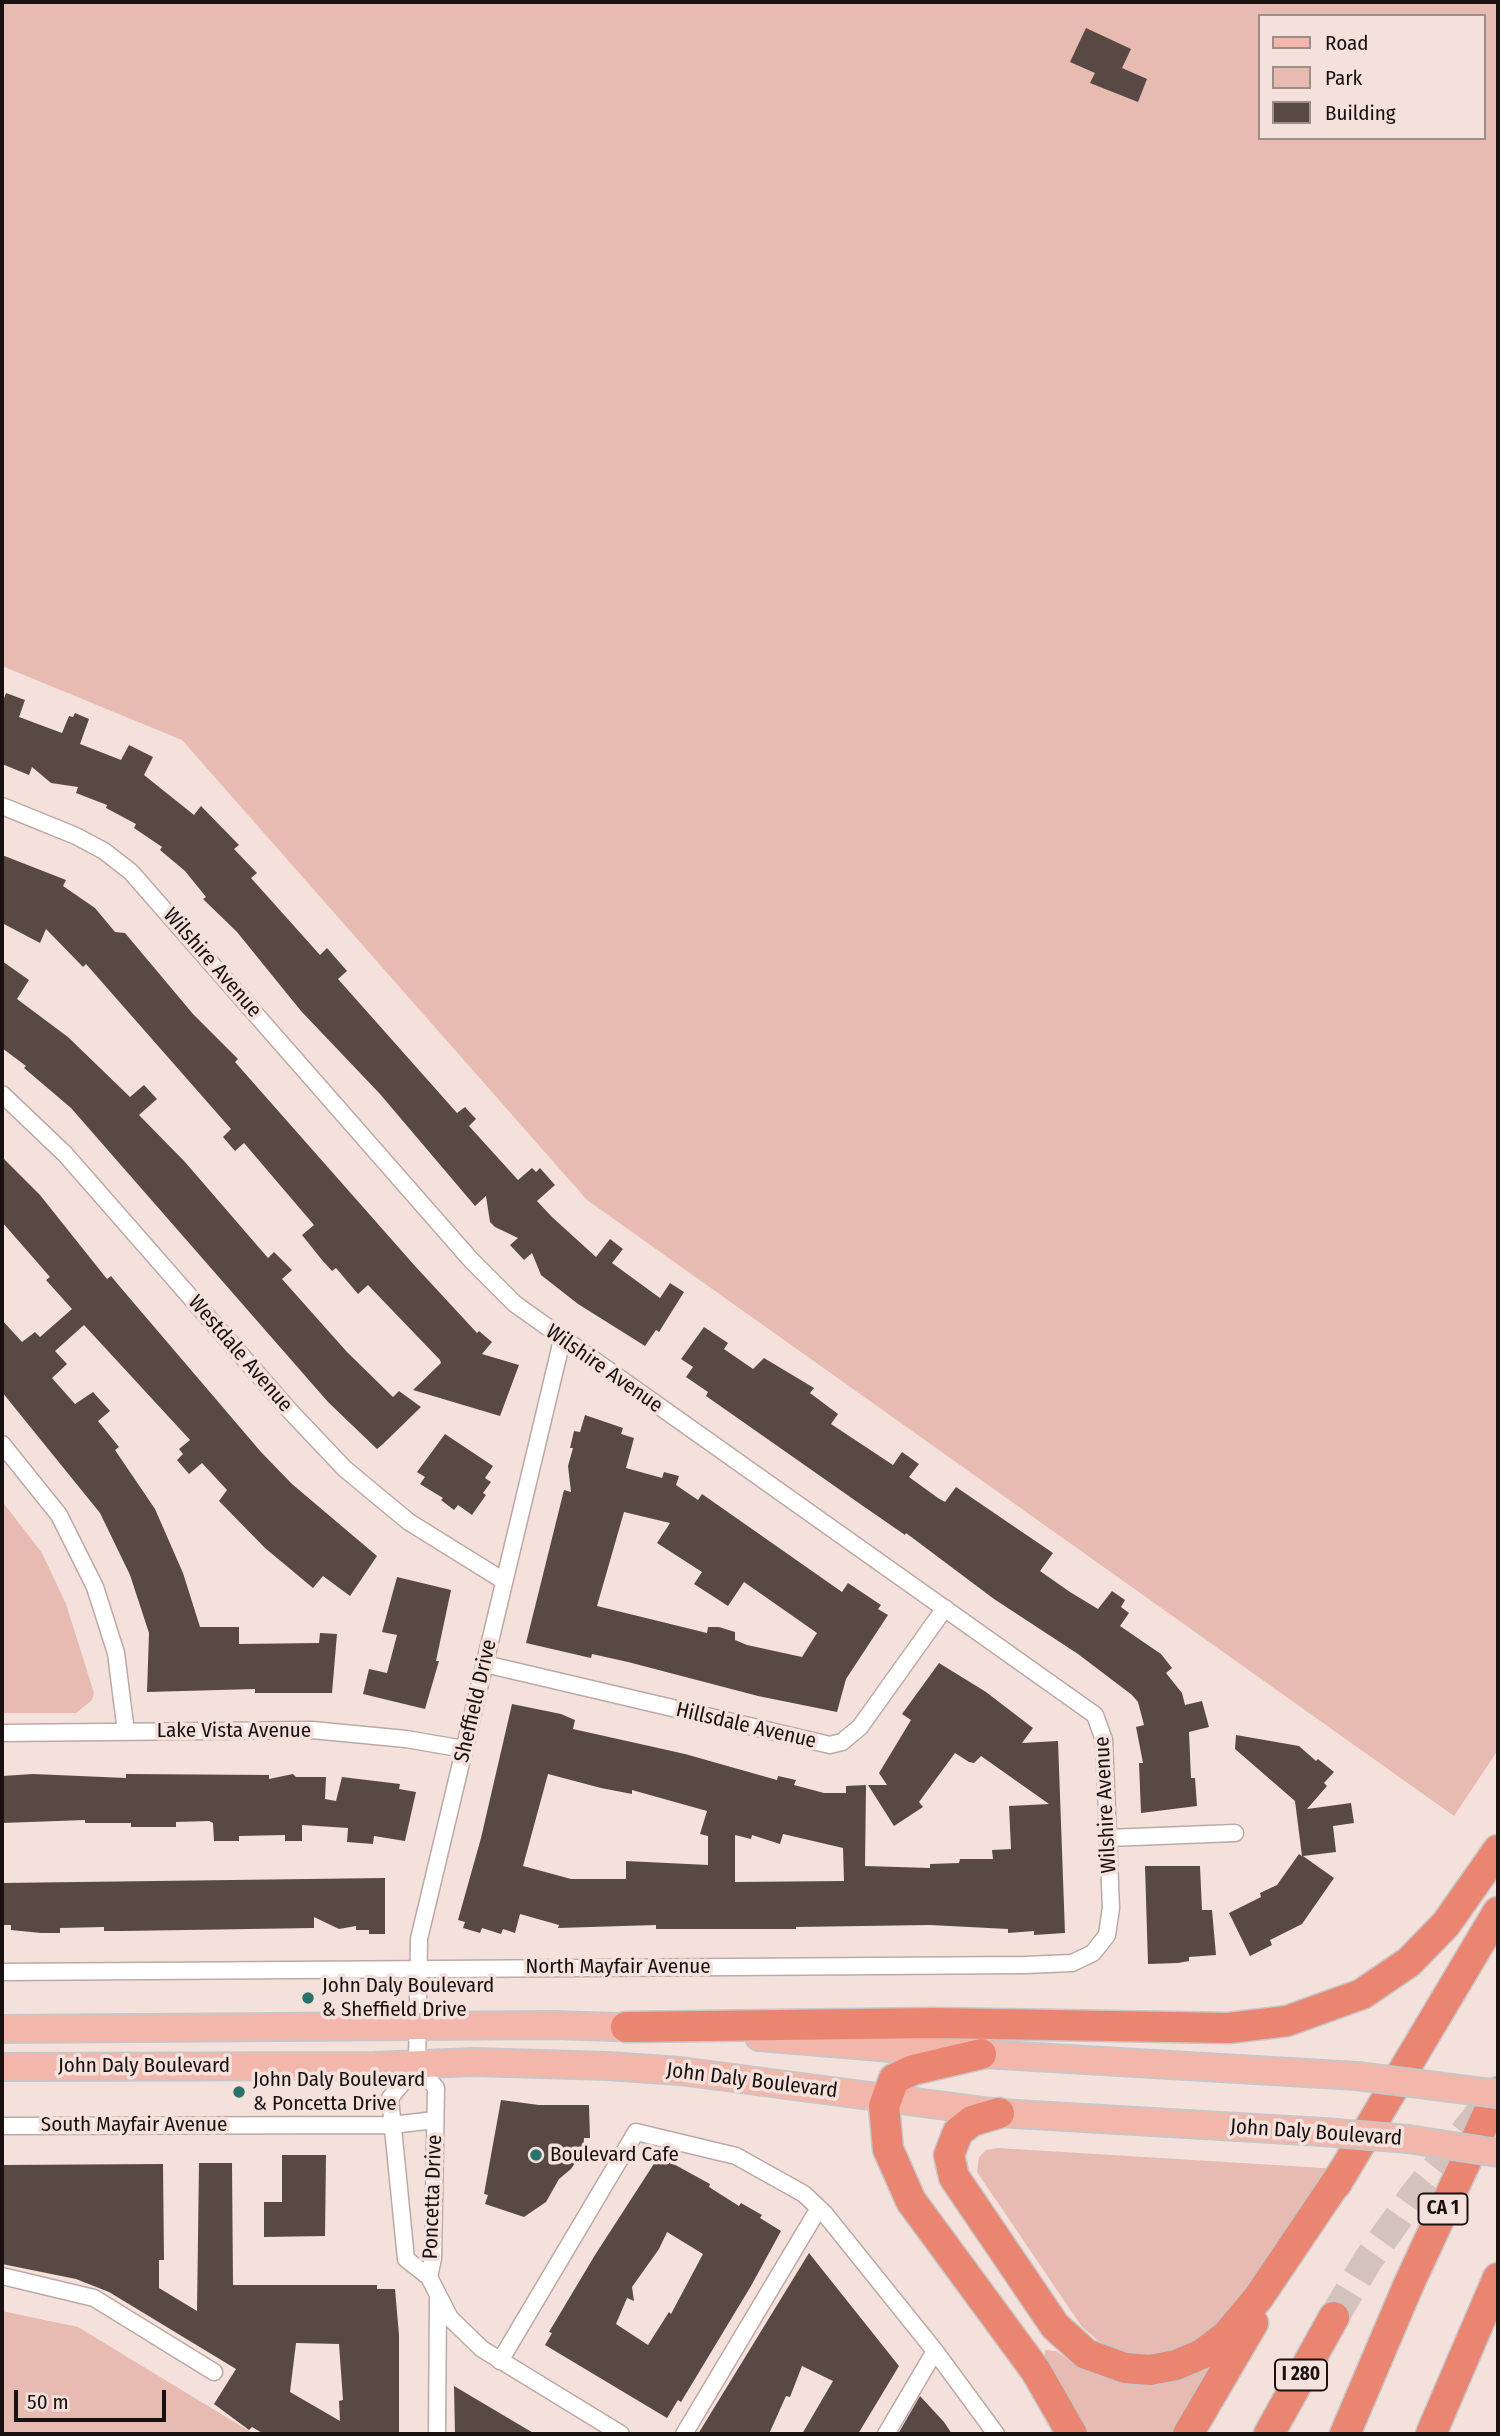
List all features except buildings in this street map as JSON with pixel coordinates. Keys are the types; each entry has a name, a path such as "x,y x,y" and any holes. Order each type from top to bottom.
{"highway":[{"path":"626,2026 935,2023 1229,2028 1287,2021 1362,1994 1409,1962 1447,1924 1498,1850"},
{"path":"1188,2434 1498,1912"},
{"path":"982,2054 905,2072 894,2079 885,2097 886,2137 903,2187 1046,2387 1072,2434"},
{"name":"CA 1","path":"1345,2434 1408,2286 1498,2093"},
{"path":"999,2113 972,2121 958,2132 950,2155 954,2177 1055,2326 1086,2354 1125,2368 1150,2370 1176,2365 1202,2354 1226,2336 1258,2298 1345,2169"},
{"path":"1431,2434 1498,2278"},
{"name":"I 280","path":"1269,2434 1334,2317"}],"main road":[{"name":"John Daly Boulevard","path":"2,2029 626,2026 982,2054 1357,2076 1498,2093"},
{"name":"John Daly Boulevard","path":"2,2067 417,2065 474,2062 650,2068 999,2113 1323,2132 1408,2139 1498,2153"}],"street":[{"name":"Wilshire Avenue","path":"2,806 76,836 104,851 131,872 471,1260 515,1304 562,1340 1095,1715 1104,1740 1108,1838 1110,1922 1102,1944"},
{"name":"Westdale Avenue","path":"2,1094 65,1154 290,1412 345,1469 409,1522 505,1581"},
{"name":"Sheffield Drive","path":"417,2065 421,1932 562,1340"},
{"path":"2,1444 59,1515 95,1587 116,1653 126,1732"},
{"name":"Hillsdale Avenue","path":"485,1664 830,1745 842,1742 860,1727 945,1608"},
{"name":"Lake Vista Avenue","path":"2,1733 312,1730 362,1734 464,1749"},
{"path":"1108,1838 1235,1833"},
{"name":"North Mayfair Avenue","path":"2,1972 1025,1965 1082,1960 1102,1944"},
{"name":"Poncetta Drive","path":"429,2277 433,2258 436,2088 417,2065 390,2098 406,2259 429,2277 438,2299 464,2334 500,2361 621,2434"},
{"name":"South Mayfair Avenue","path":"2,2126 393,2125 435,2120"},
{"path":"500,2361 636,2132 736,2156 783,2180 820,2208 935,2351 996,2434"},
{"path":"684,2434 820,2208"},
{"path":"2,2276 94,2298 214,2372"},
{"path":"437,2434 438,2299"},
{"path":"886,2434 935,2351"}],"green space":[{"path":"2,2 1498,2 1498,1750 1454,1816 587,1200 182,740 2,666"},
{"path":"2,1501 42,1553 66,1604 94,1693 92,1700 76,1713 2,1713"},
{"path":"998,2148 1340,2169 1213,2341 1133,2360 1102,2344 1082,2327 977,2172 979,2157 986,2150"},
{"path":"2,2311 78,2327 254,2434 2,2434"},
{"path":"1045,2350 1056,2351 1079,2368 1104,2378 1134,2385 1183,2376 1213,2363 1175,2434 1082,2434 1045,2368"}],"tunnel":[{"path":"1334,2317 1368,2260 1413,2197 1489,2102"}],"place":[{"name":"John Daly Boulevard & Sheffield Drive","path":"308,1998"},
{"name":"John Daly Boulevard & Poncetta Drive","path":"239,2092"},
{"name":"Boulevard Cafe","path":"536,2155"}]}
